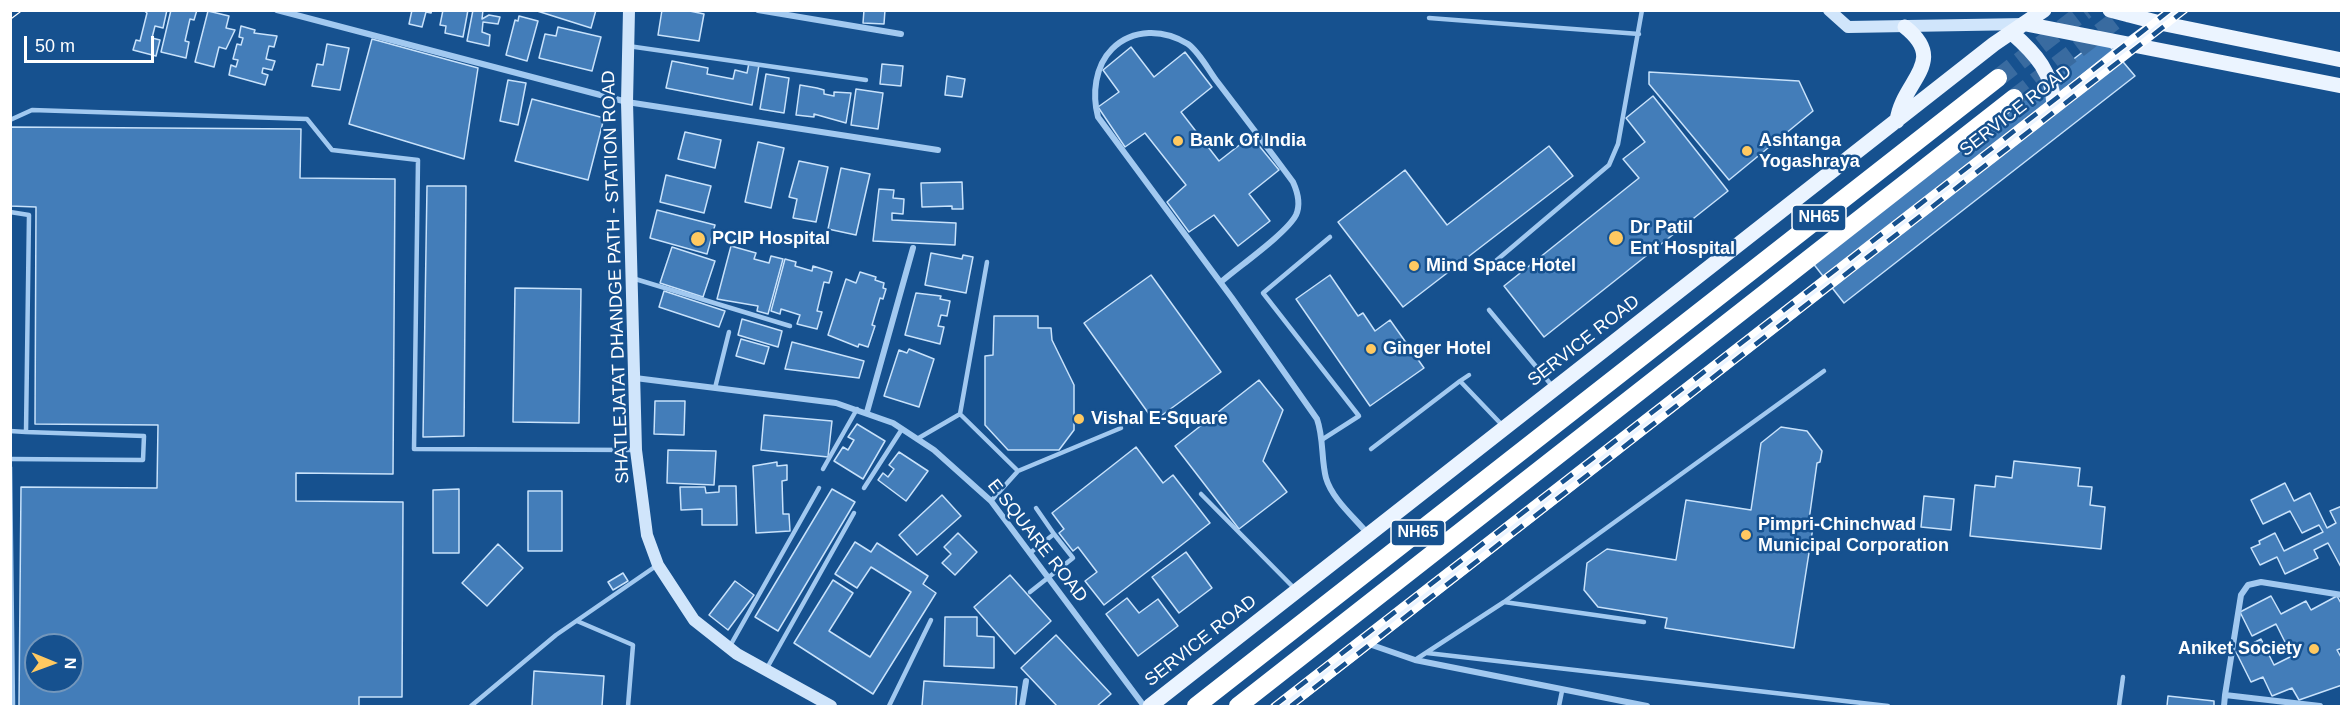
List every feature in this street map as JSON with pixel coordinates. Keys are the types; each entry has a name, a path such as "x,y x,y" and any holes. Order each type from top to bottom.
{"highway":[{"name":"NH65","path":"1196,706 1998,78"},
{"name":"NH65","path":"1238,706 2014,98"}],"main road":[{"path":"1829,10 1848,27 2026,24 2342,86"},
{"name":"SERVICE ROAD","path":"1150,706 1897,121 2044,10"},
{"path":"2110,10 2160,24 2342,60"},
{"name":"SERVICE ROAD","path":"1284,706 2177,10"},
{"name":"SHATLEJATAT DHANDGE PATH - STATION ROAD","path":"629,11 627,102 636,450 647,534 658,565 694,620 729,648 831,706"},
{"path":"1897,121 1901,104 1919,73 1924,50 1919,38 1905,27"},
{"path":"2012,33 2039,59 2045,69 2051,81 2055,106"}],"street":[{"path":"277,10 627,102 938,150"},
{"path":"758,10 902,34"},
{"path":"1221,282 1290,222 1299,204 1298,192 1293,182 1190,46 1164,33 1148,32 1130,36 1106,55 1100,69 1095,99 1098,117 1221,282 1313,413 1323,439 1326,479 1331,489 1369,534"},
{"path":"867,412 913,248"},
{"name":"E SQUARE ROAD","path":"635,378 836,403 867,412 902,429 966,476 991,501 1144,706"},
{"path":"2224,706 2241,595 2248,585 2261,582 2342,595"},
{"path":"1366,643 1415,660 1562,691 1647,706"},
{"path":"1022,706 1026,681"},
{"path":"2225,695 2320,706"}],"lane":[{"path":"1491,265 1609,165 1618,144 1642,10"},
{"path":"1429,18 1639,34"},
{"path":"628,46 866,80"},
{"path":"10,120 32,110 307,119 332,150 418,160 414,449 636,450"},
{"path":"10,212 29,215 26,432"},
{"path":"1323,439 1359,416 1263,293 1330,237"},
{"path":"917,439 960,414 987,262"},
{"path":"632,278 790,326"},
{"path":"1489,310 1554,389"},
{"path":"716,388 729,332"},
{"path":"1415,660 1504,602 1824,371"},
{"path":"1371,449 1469,375"},
{"path":"1460,381 1505,428"},
{"path":"823,469 857,409"},
{"path":"960,414 1018,471"},
{"path":"991,501 1018,471 1121,428"},
{"path":"864,488 902,429"},
{"path":"10,431 144,436 143,460 10,459"},
{"path":"10,468 13,706"},
{"path":"729,648 819,488"},
{"path":"1201,494 1297,591"},
{"path":"1029,592 1073,558 1036,508"},
{"path":"766,670 854,513"},
{"path":"1030,553 1054,534"},
{"path":"471,706 577,621 658,565"},
{"path":"1504,602 1644,622"},
{"path":"889,706 931,620"},
{"path":"577,621 633,645 628,706"},
{"path":"1427,652 1888,706"},
{"path":"2119,706 2123,677"},
{"path":"1559,706 1562,691"}],"building":[{"path":"143,10 167,10 163,28 155,26 152,38 160,40 156,56 133,50 136,40 140,41 147,13"},
{"path":"171,10 197,10 194,20 190,19 185,41 189,42 186,58 161,52"},
{"path":"412,10 432,10 431,13 426,12 422,27 409,24"},
{"path":"443,10 468,10 463,37 445,33 446,26 440,25"},
{"path":"473,10 483,10 482,19 489,15 500,17 498,24 483,22 482,32 490,35 489,46 467,41"},
{"path":"534,10 596,10 591,28"},
{"path":"662,10 685,10 704,14 699,41 658,35"},
{"path":"864,10 885,10 884,24 863,23"},
{"path":"208,11 229,16 226,28 235,30 226,49 219,47 214,67 195,62"},
{"path":"519,16 538,21 527,61 506,55 515,20 518,21"},
{"path":"241,26 255,30 254,33 277,36 274,47 269,46 266,59 275,61 272,70 263,68 262,73 268,75 265,85 229,75 231,65 236,67 238,60 233,59 237,44 241,45 243,38 239,37"},
{"path":"558,27 601,37 592,71 539,58 545,34 556,36"},
{"path":"2102,37 2135,76 1844,303 1812,262"},
{"path":"372,39 478,68 464,159 349,124"},
{"path":"327,44 349,48 340,90 312,86 317,64 323,65"},
{"name":"Bank Of India","path":"1131,47 1154,77 1185,52 1212,87 1181,112 1219,161 1251,136 1279,170 1249,194 1270,221 1238,246 1214,215 1189,232 1167,202 1186,185 1145,133 1125,147 1098,107 1119,92 1103,70"},
{"path":"672,61 708,68 707,74 733,79 735,70 747,73 749,63 759,65 752,105 666,88"},
{"path":"882,64 903,66 901,86 880,84"},
{"path":"1649,72 1799,81 1813,111 1729,180 1649,84"},
{"path":"766,74 789,78 784,113 760,109"},
{"path":"947,76 965,79 962,97 945,95"},
{"path":"508,80 526,83 518,125 500,121"},
{"path":"800,85 824,90 824,94 834,96 834,92 851,93 846,123 814,114 814,117 796,115"},
{"path":"856,89 883,93 878,129 851,125"},
{"name":"Dr Patil Ent Hospital","path":"1653,96 1728,191 1544,337 1504,286 1639,178 1623,159 1645,142 1626,118"},
{"path":"532,99 604,118 588,180 515,161"},
{"path":"11,127 301,129 300,178 395,179 393,474 296,473 296,501 403,502 402,697 359,697 359,706 19,706 21,487 157,488 158,425 35,424 36,207 10,206"},
{"path":"685,132 721,140 715,168 678,159"},
{"path":"758,142 784,148 771,208 745,202"},
{"name":"Mind Space Hotel","path":"1549,146 1573,176 1403,307 1338,222 1405,170 1447,225"},
{"path":"799,161 828,167 816,222 793,218 797,199 789,197"},
{"path":"841,168 870,174 856,235 828,229"},
{"path":"666,175 711,186 704,213 660,202"},
{"path":"962,182 963,209 952,209 952,206 922,207 921,183"},
{"path":"427,186 466,186 464,436 423,437"},
{"path":"879,189 894,190 893,198 904,199 903,214 892,213 892,220 956,223 955,245 873,241"},
{"path":"657,210 715,225 707,254 650,238"},
{"path":"731,246 756,253 754,259 769,263 771,256 783,259 768,314 757,311 758,306 717,299"},
{"path":"672,247 715,261 703,297 660,283"},
{"path":"931,253 962,259 963,255 973,257 966,293 925,285"},
{"path":"785,259 796,262 795,266 812,271 813,266 832,272 829,283 824,282 817,311 822,312 817,329 797,324 800,315 781,309 780,314 771,311"},
{"path":"860,272 876,277 875,280 884,283 883,288 886,289 883,299 880,298 872,325 875,326 868,347 859,344 858,347 828,335 846,279 856,283"},
{"path":"1151,275 1221,372 1154,421 1084,323"},
{"name":"Ginger Hotel","path":"1330,275 1358,316 1363,313 1375,331 1390,320 1424,368 1370,406 1296,299"},
{"path":"515,288 581,289 579,423 513,422"},
{"path":"664,291 725,311 719,327 659,307"},
{"path":"916,293 941,296 940,299 950,301 947,316 941,315 938,326 944,327 940,344 905,335"},
{"path":"994,316 1038,316 1038,328 1051,328 1052,340 1074,385 1074,430 1059,450 1008,450 985,425 985,356 993,355"},
{"path":"742,319 782,331 778,347 738,335"},
{"path":"741,339 769,347 764,364 736,356"},
{"path":"792,342 864,361 859,378 785,369"},
{"path":"909,349 934,359 919,407 884,396 899,350 907,353"},
{"path":"1259,380 1283,410 1263,461 1287,492 1239,529 1175,446"},
{"path":"655,401 685,401 684,435 654,434"},
{"path":"764,415 832,421 828,457 761,450"},
{"path":"857,424 885,441 863,479 834,461 843,447 848,450 854,440 848,437"},
{"name":"Pimpri-Chinchwad Municipal Corporation","path":"1781,427 1807,431 1822,451 1820,462 1817,463 1809,520 1814,521 1794,648 1665,628 1667,618 1598,607 1584,590 1587,563 1607,549 1676,560 1686,500 1751,510 1761,443"},
{"path":"1136,447 1163,483 1173,475 1210,523 1104,605 1085,581 1097,572 1078,547 1073,551 1059,533 1064,529 1052,513"},
{"path":"668,450 716,451 714,485 667,483"},
{"path":"899,452 928,471 906,501 878,480 883,473 888,477 894,469 889,465"},
{"path":"2014,461 2080,468 2078,486 2092,487 2090,505 2105,507 2101,549 1970,536 1975,485 1995,487 1996,476 2012,478"},
{"path":"777,462 777,466 787,465 787,480 782,481 783,514 789,514 790,531 756,533 753,466"},
{"path":"2285,483 2294,501 2310,493 2327,528 2336,523 2330,511 2342,506 2342,569 2328,543 2314,550 2318,558 2285,574 2277,557 2260,565 2251,548 2260,544 2259,541 2275,533 2284,551 2323,532 2319,525 2302,533 2290,511 2263,524 2251,500"},
{"path":"719,486 736,486 737,525 702,525 702,509 681,510 680,487 705,487 706,493 719,492"},
{"path":"459,489 459,553 433,553 433,490"},
{"path":"832,489 855,502 778,631 755,617"},
{"path":"528,491 562,491 562,551 528,551"},
{"path":"942,495 961,516 917,555 899,535"},
{"path":"1924,496 1954,499 1951,530 1921,527"},
{"path":"958,533 977,552 955,575 942,563 951,554 944,547"},
{"path":"855,542 871,552 877,543 928,576 923,584 936,593 873,694 794,643 833,580 853,593 829,631 870,657 911,592 871,567 857,588 835,574"},
{"path":"498,544 523,568 487,606 462,583"},
{"path":"1186,552 1212,588 1179,613 1152,577"},
{"path":"623,573 628,581 613,590 608,582"},
{"path":"1010,575 1051,621 1015,654 974,607"},
{"path":"735,581 754,595 728,630 709,615"},
{"name":"Aniket Society","path":"2271,596 2281,614 2306,601 2311,610 2337,596 2342,605 2342,648 2337,650 2342,659 2342,685 2299,700 2292,688 2272,696 2263,677 2251,682 2236,652 2261,639 2274,665 2292,656 2276,624 2252,636 2240,612"},
{"path":"1127,598 1139,613 1158,599 1178,626 1138,656 1106,614"},
{"path":"945,617 977,617 977,636 994,637 994,668 944,666"},
{"path":"1056,635 1111,694 1097,706 1057,706 1021,668"},
{"path":"534,671 604,676 602,706 532,706"},
{"path":"924,681 1017,687 1016,706 922,706"},
{"path":"2168,696 2214,701 2214,706 2167,706"}],"tunnel":[{"path":"1998,78 2086,10"},
{"path":"2014,98 2129,10"}],"railway":[{"path":"10,16 18,10"},
{"path":"1274,706 2170,10"},
{"path":"1291,706 2185,10"}],"place":[{"name":"Bank Of India","path":"1178,141"},
{"name":"Ashtanga Yogashraya","path":"1747,151"},
{"name":"Dr Patil Ent Hospital","path":"1616,238"},
{"name":"PCIP Hospital","path":"698,239"},
{"name":"Mind Space Hotel","path":"1414,266"},
{"name":"Ginger Hotel","path":"1371,349"},
{"name":"Vishal E-Square","path":"1079,419"},
{"name":"Pimpri-Chinchwad Municipal Corporation","path":"1746,535"},
{"name":"Aniket Society","path":"2314,649"}]}
